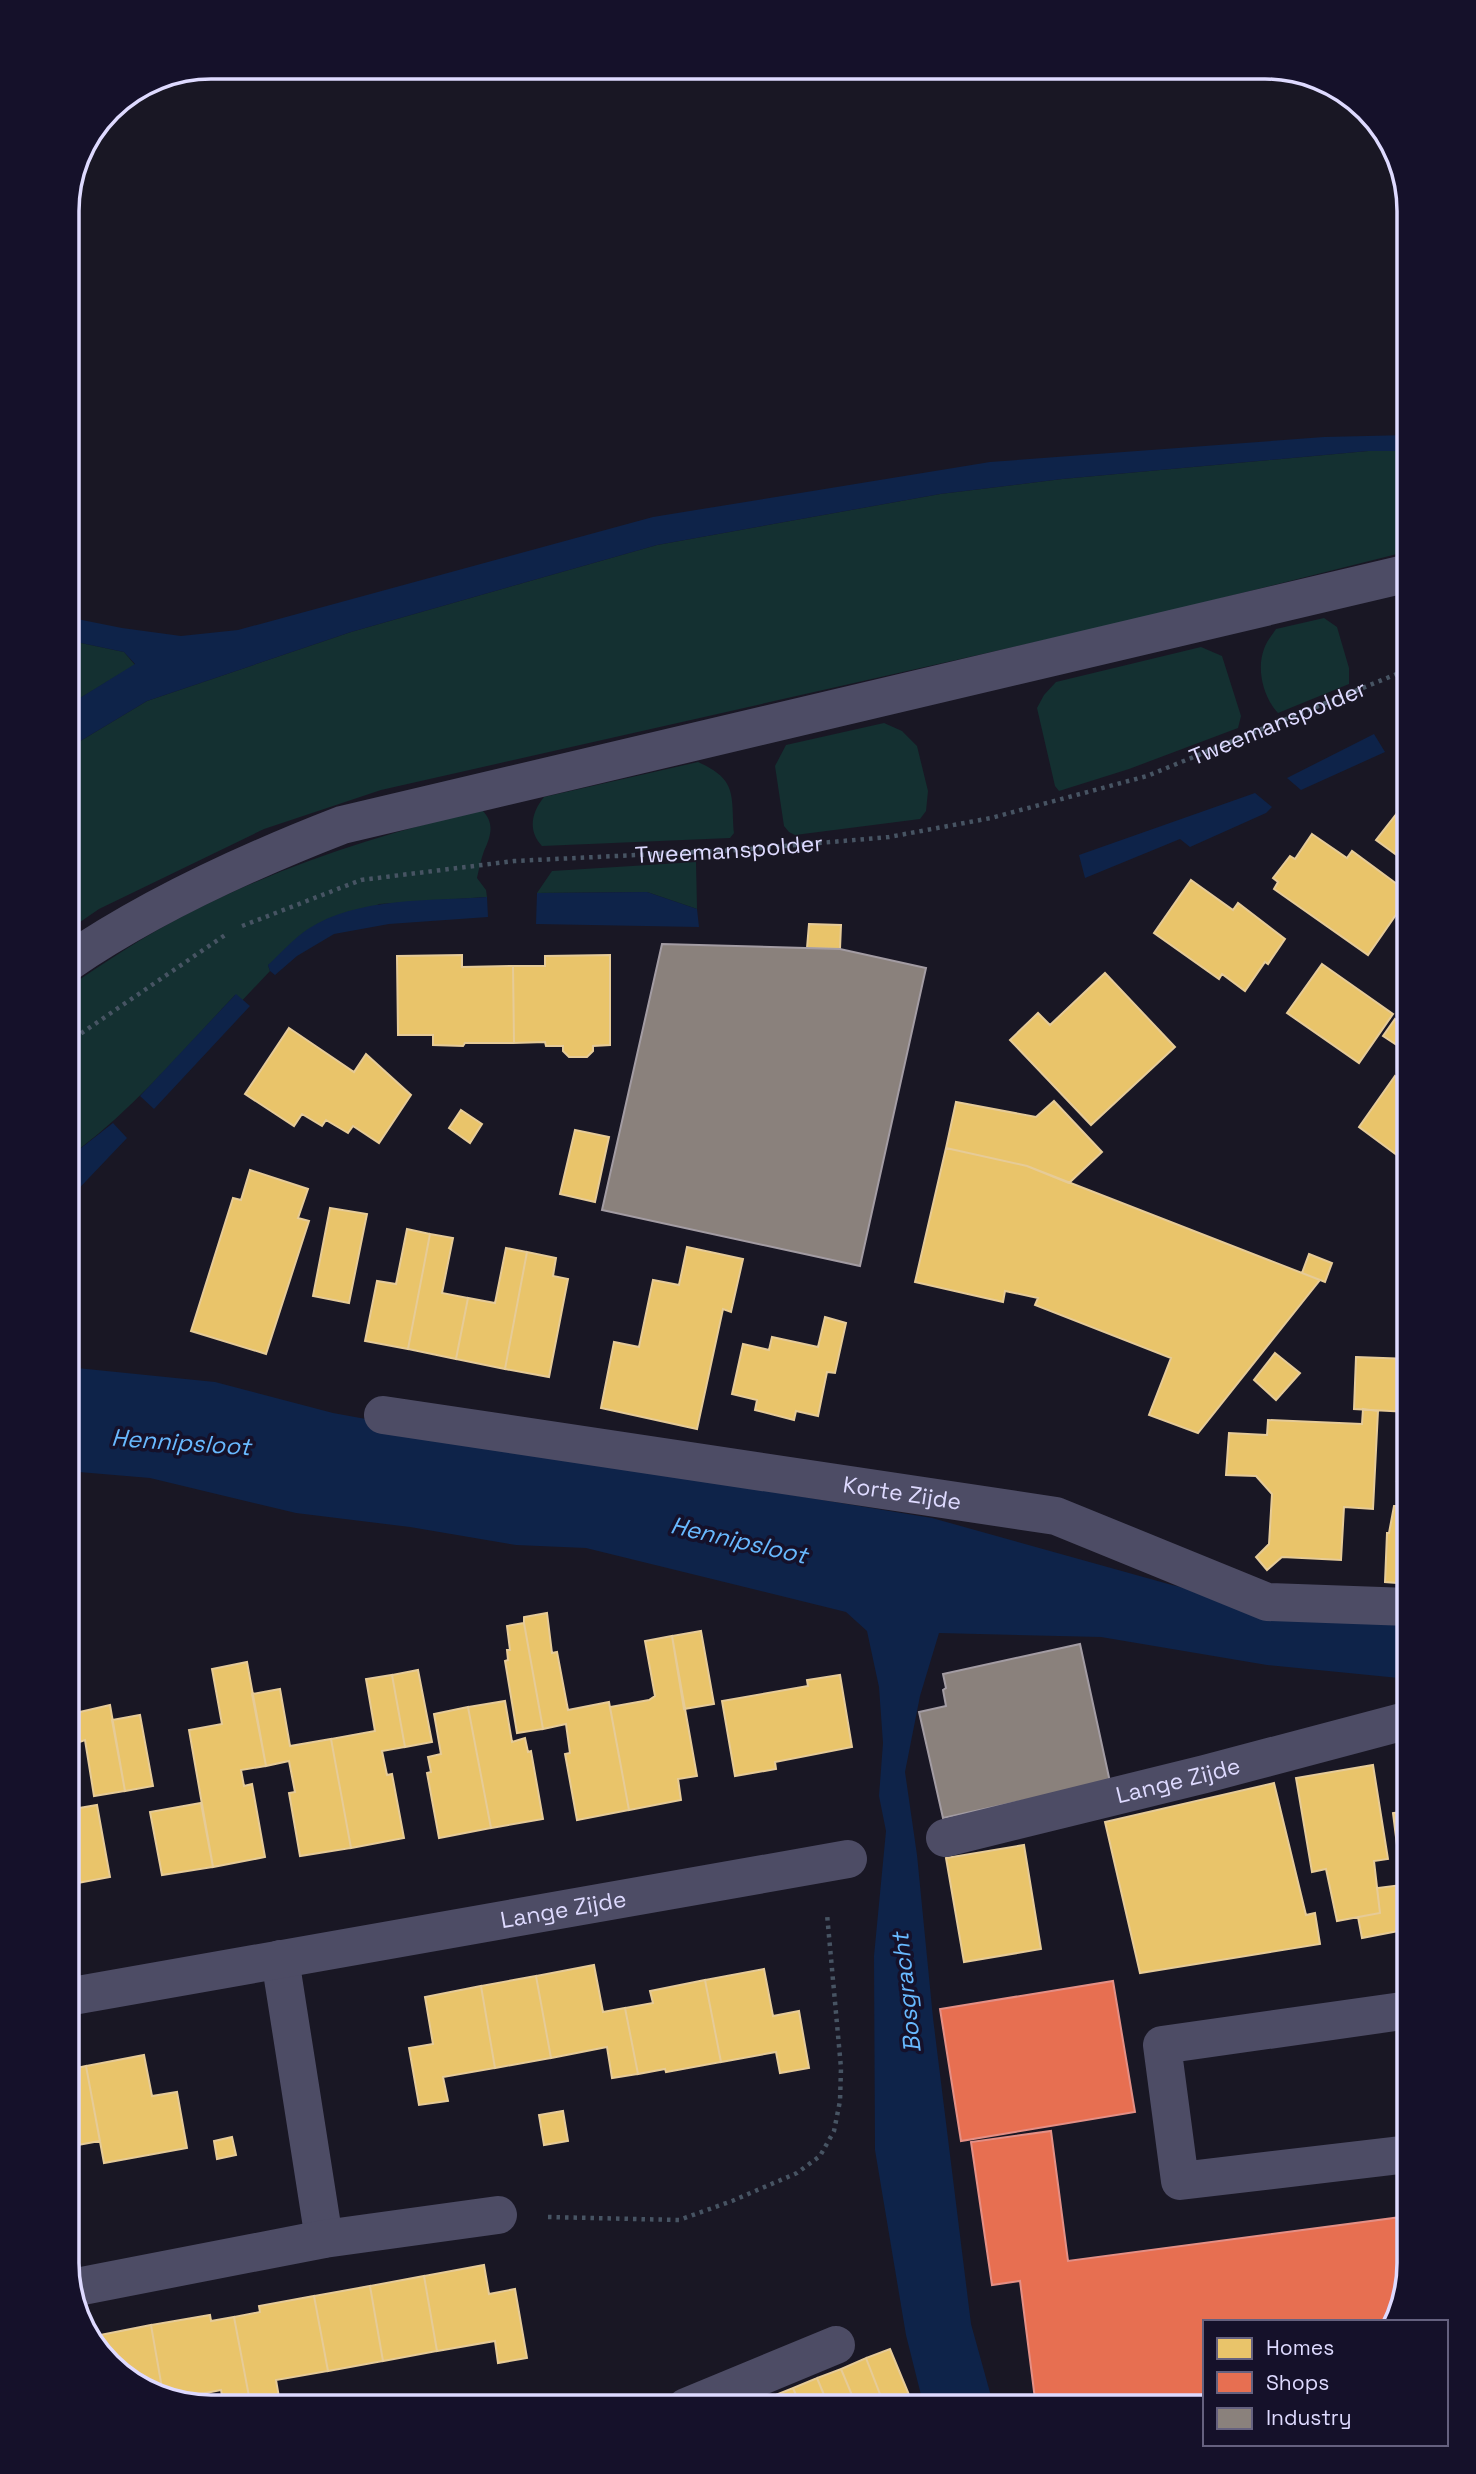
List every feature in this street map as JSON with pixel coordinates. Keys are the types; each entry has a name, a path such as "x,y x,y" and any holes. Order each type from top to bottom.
{"street":[{"path":"79,955 106,936 267,854 342,825 1397,576"},
{"name":"Korte Zijde","path":"383,1415 1056,1516 1267,1602 1397,1607"},
{"name":"Lange Zijde","path":"945,1838 1397,1723"},
{"name":"Lange Zijde","path":"79,1995 834,1861"},
{"path":"280,1959 324,2239"},
{"path":"1397,2012 1162,2045 1180,2181 1397,2155"},
{"path":"81,2286 324,2239 498,2215"},
{"path":"715,2395 836,2344"}],"path":[{"name":"Tweemanspolder","path":"241,927 361,880 514,861 738,850 889,837 991,818 1147,776 1397,675"},
{"path":"79,1035 229,931"},
{"path":"498,2215 679,2220 797,2173 820,2156 834,2131 840,2101 834,1861"}],"green space":[{"path":"1368,451 1397,451 1397,554 1146,617 381,790 264,829 99,909 79,923 79,742 147,701 351,632 657,545 940,494 1062,479"},
{"path":"1324,618 1337,627 1349,668 1349,684 1278,713 1265,692 1261,675 1266,644 1276,629"},
{"path":"79,643 124,652 135,665 79,699"},
{"path":"1201,647 1222,656 1241,716 1238,728 1129,769 1059,791 1055,786 1037,708 1056,682"},
{"path":"884,723 902,731 917,746 928,791 926,811 920,819 795,835 789,832 784,826 775,766 786,745"},
{"path":"698,762 720,775 730,790 734,833 730,838 542,846 534,834 534,815 544,797"},
{"path":"482,810 489,820 490,830 477,878 486,890 487,897 379,904 268,965 270,971 235,1008 235,995 140,1095 79,1149 79,980 170,923 220,898 293,867 405,830"},
{"path":"696,862 697,909 647,892 537,893 552,871"}],"water":[{"path":"1397,435 1397,451 1368,451 1062,479 940,494 657,545 351,632 147,701 79,742 79,699 135,664 124,652 79,643 79,619 181,636 238,630 653,517 990,462 1324,437"},
{"path":"1374,734 1385,752 1301,790 1287,778"},
{"path":"1255,793 1272,807 1266,813 1190,847 1180,839 1085,878 1079,855"},
{"path":"647,892 697,909 699,927 536,924 537,893"},
{"path":"487,897 488,917 389,924 334,934 297,956 275,975 268,965 308,929 349,911 395,902"},
{"path":"236,994 250,1006 154,1109 140,1096"},
{"path":"113,1123 127,1138 79,1188 79,1150"},
{"path":"79,1368 215,1382 333,1413 689,1478 932,1518 1172,1585 1307,1617 1397,1622 1397,1678 1267,1665 1101,1637 939,1633 920,1696 905,1772 971,2324 991,2395 921,2395 906,2335 875,2150 874,1956 886,1831 879,1796 883,1743 879,1687 867,1631 846,1612 586,1548 516,1545 410,1527 296,1513 150,1478 79,1472"}],"building: Homes":[{"path":"1397,813 1397,855 1376,840"},
{"path":"1312,834 1347,858 1352,851 1397,884 1397,913 1368,955 1274,889 1278,882 1273,878 1290,856 1295,859"},
{"path":"1191,880 1233,910 1238,903 1285,939 1245,991 1222,974 1219,979 1154,933"},
{"path":"809,924 841,925 840,949 807,948"},
{"path":"462,955 462,967 513,966 514,1043 433,1045 433,1035 398,1035 397,956"},
{"path":"610,955 610,1045 593,1046 593,1051 587,1057 569,1057 563,1051 563,1046 546,1046 545,1042 514,1043 513,966 545,966 545,956"},
{"path":"1322,964 1393,1014 1359,1063 1287,1013"},
{"path":"1105,973 1175,1047 1091,1125 1010,1040 1038,1013 1050,1025"},
{"path":"1395,1019 1397,1020 1397,1045 1383,1036"},
{"path":"289,1028 354,1072 366,1054 411,1095 379,1143 353,1126 348,1133 326,1120 322,1126 302,1114 294,1126 245,1094"},
{"path":"1395,1076 1397,1155 1359,1127"},
{"path":"1054,1101 1102,1152 1069,1183 1027,1166 946,1148 956,1102 1036,1117"},
{"path":"461,1110 482,1124 470,1143 449,1128"},
{"path":"575,1130 609,1137 595,1202 560,1194"},
{"path":"946,1148 1027,1166 1320,1280 1198,1433 1149,1415 1171,1358 1035,1305 1038,1298 1005,1291 1003,1302 915,1282"},
{"path":"250,1170 308,1189 298,1218 309,1221 266,1354 191,1331 233,1198 241,1200"},
{"path":"330,1208 367,1214 349,1303 313,1296"},
{"path":"407,1229 430,1234 408,1349 365,1341 377,1281 396,1284"},
{"path":"430,1234 453,1238 442,1293 468,1298 456,1359 408,1349"},
{"path":"687,1247 743,1259 731,1312 723,1309 697,1429 601,1408 614,1342 639,1347 653,1280 679,1285"},
{"path":"506,1248 527,1252 505,1369 456,1359 468,1298 495,1303"},
{"path":"527,1252 556,1258 553,1276 568,1279 549,1377 505,1369"},
{"path":"1309,1254 1332,1263 1325,1282 1302,1273"},
{"path":"825,1317 846,1323 835,1373 827,1372 818,1416 796,1411 794,1420 755,1410 757,1400 732,1394 743,1344 769,1350 772,1337 818,1347"},
{"path":"1275,1353 1300,1373 1276,1400 1254,1380"},
{"path":"1356,1357 1397,1359 1397,1411 1354,1409"},
{"path":"1363,1409 1378,1411 1373,1509 1344,1507 1341,1560 1282,1557 1267,1570 1256,1557 1269,1544 1272,1494 1256,1476 1226,1475 1229,1433 1267,1435 1268,1420 1362,1424"},
{"path":"1394,1506 1397,1506 1397,1583 1385,1582"},
{"path":"547,1613 552,1653 557,1652 568,1710 609,1702 629,1810 577,1820 565,1754 570,1753 566,1724 543,1729 524,1623 524,1617"},
{"path":"524,1623 543,1729 517,1733 505,1661 508,1660 507,1650 510,1650 507,1626"},
{"path":"701,1631 714,1704 684,1709 672,1636"},
{"path":"672,1636 697,1776 678,1779 681,1800 629,1810 610,1707 649,1700 655,1696 645,1641"},
{"path":"247,1662 266,1766 241,1770 244,1786 252,1784 265,1857 213,1867 189,1730 222,1724 212,1669"},
{"path":"418,1670 432,1742 405,1747 392,1675"},
{"path":"392,1675 405,1747 382,1751 387,1775 392,1774 404,1838 351,1848 331,1739 375,1731 366,1679"},
{"path":"840,1675 852,1747 775,1762 776,1769 735,1776 722,1701 808,1686 807,1680"},
{"path":"280,1689 290,1746 331,1739 351,1848 300,1856 289,1793 295,1792 289,1761 266,1766 252,1694"},
{"path":"505,1701 512,1742 525,1738 528,1752 531,1751 543,1819 491,1828 468,1707"},
{"path":"110,1705 125,1791 94,1796 85,1740 79,1742 79,1712"},
{"path":"468,1707 491,1828 439,1838 427,1773 431,1772 428,1757 441,1754 434,1714"},
{"path":"140,1715 153,1786 125,1791 112,1720"},
{"path":"1373,1765 1388,1859 1374,1861 1380,1913 1337,1921 1326,1869 1312,1872 1296,1778"},
{"path":"1274,1783 1306,1915 1315,1913 1320,1944 1140,1973 1105,1822"},
{"path":"201,1803 213,1867 162,1875 150,1812"},
{"path":"97,1805 110,1877 79,1883 79,1808"},
{"path":"1397,1812 1397,1845 1393,1813"},
{"path":"1024,1845 1041,1949 964,1962 946,1858"},
{"path":"1397,1886 1397,1931 1362,1938 1358,1917 1380,1913 1377,1888"},
{"path":"594,1965 603,2012 625,2008 638,2074 612,2078 607,2047 551,2058 536,1976"},
{"path":"764,1969 773,2016 799,2011 809,2068 780,2073 776,2052 721,2062 705,1980"},
{"path":"536,1976 551,2058 495,2068 481,1986"},
{"path":"705,1980 721,2062 638,2074 625,2008 653,2003 650,1991"},
{"path":"481,1986 495,2068 443,2077 448,2101 419,2105 409,2048 433,2044 425,1997"},
{"path":"144,2055 152,2096 177,2092 187,2148 104,2163 86,2066"},
{"path":"86,2066 100,2141 79,2145 79,2067"},
{"path":"563,2111 568,2141 544,2145 539,2115"},
{"path":"232,2137 236,2155 217,2159 214,2141"},
{"path":"484,2265 489,2294 515,2289 527,2358 498,2363 495,2341 437,2351 424,2276"},
{"path":"424,2276 437,2351 383,2361 370,2286"},
{"path":"370,2286 383,2361 328,2371 314,2296"},
{"path":"314,2296 328,2371 276,2380 279,2395 249,2395 234,2317 260,2312 259,2306"},
{"path":"210,2315 211,2321 234,2317 249,2395 222,2395 221,2390 198,2395 162,2386 151,2325"},
{"path":"151,2325 162,2386 124,2363 100,2335"},
{"path":"890,2349 909,2395 880,2395 866,2358"},
{"path":"866,2358 880,2395 852,2395 841,2369"},
{"path":"841,2369 852,2395 824,2395 817,2378"},
{"path":"817,2378 824,2395 796,2395 793,2388"},
{"path":"793,2388 796,2395 776,2395"}],"building: Shops":[{"path":"1113,1981 1135,2112 961,2141 940,2009"},
{"path":"1051,2131 1068,2261 1397,2218 1396,2281 1387,2314 1384,2320 1203,2320 1203,2395 1034,2395 1020,2281 992,2285 971,2142"}],"building: Industry":[{"path":"662,944 840,949 926,968 860,1266 602,1210"},
{"path":"1080,1644 1110,1782 943,1818 919,1712 946,1706 943,1674"}],"water label":[{"name":"Hennipsloot","path":"181,1442"},
{"name":"Hennipsloot","path":"739,1540"},
{"name":"Bosgracht","path":"906,1993"}]}
